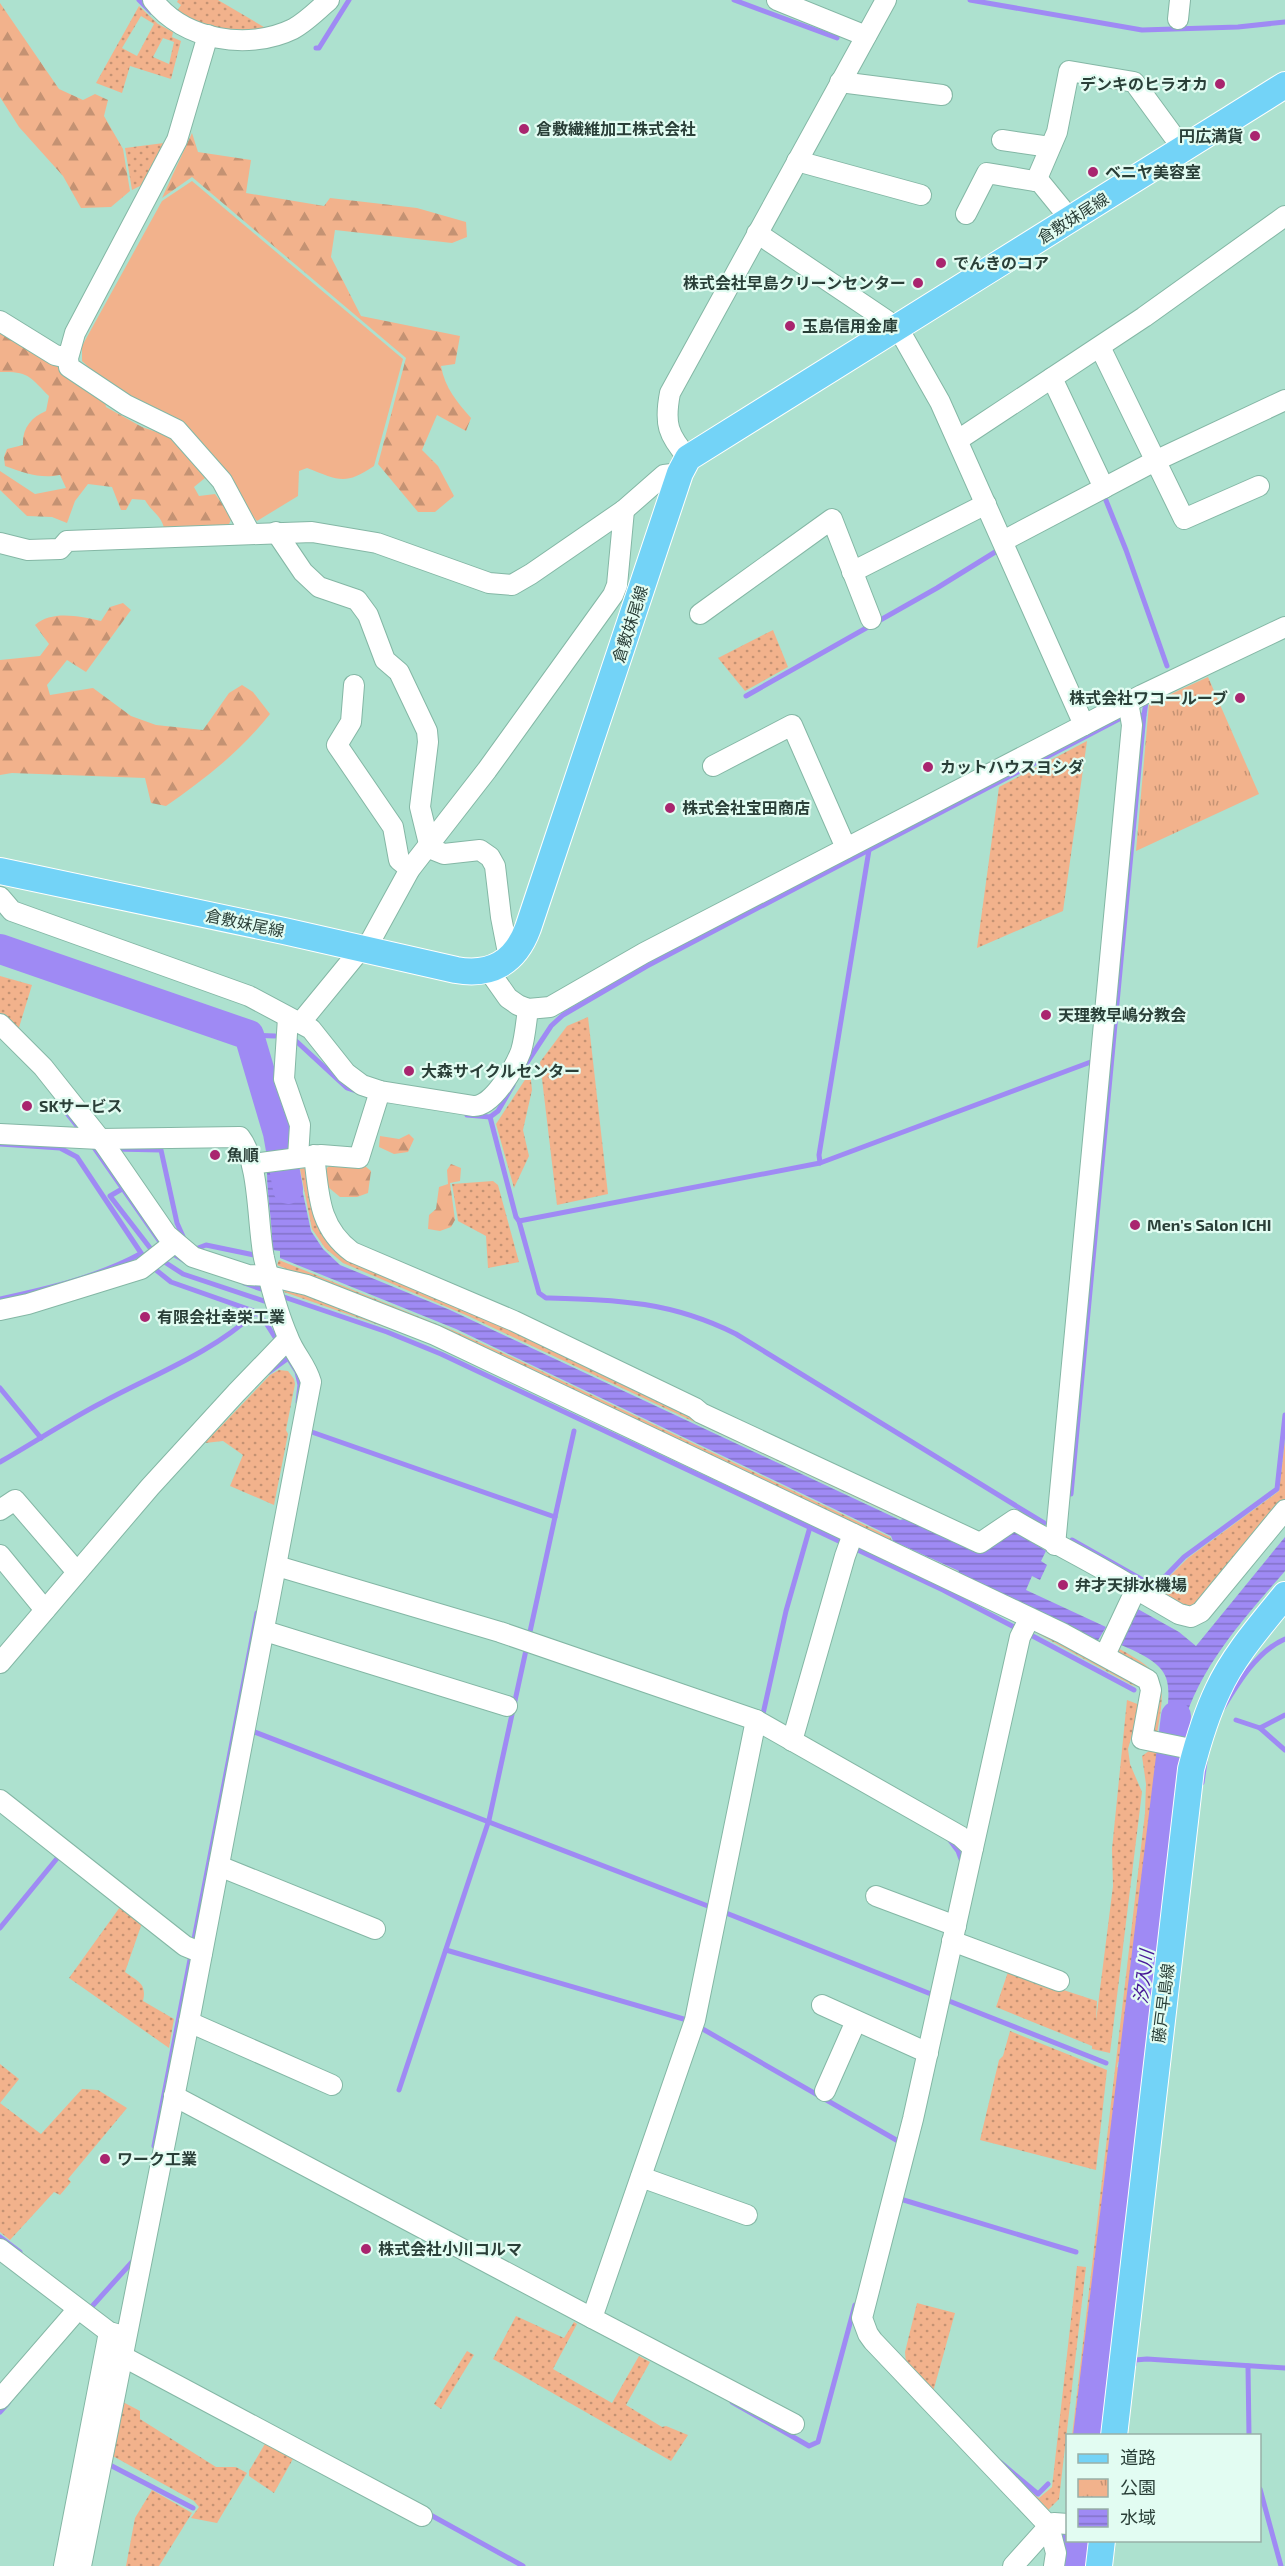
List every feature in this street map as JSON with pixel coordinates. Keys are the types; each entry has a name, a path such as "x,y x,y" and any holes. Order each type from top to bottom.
{"main road":[{"name":"倉敷妹尾線","path":"0,872 467,972 499,964 520,945 528,928 684,465 1285,85"},
{"name":"藤戸早島線","path":"1114,2434 1192,1747 1218,1687 1250,1639 1285,1595"},
{"path":"1099,2566 1102,2542"}],"street":[{"path":"153,0 172,20 208,35 238,41 270,38 293,29 329,0"},
{"path":"777,0 866,36"},
{"path":"0,543 28,550 60,549 68,541 312,532 377,543 489,583 512,585 624,510 664,475 684,465 668,428 666,410 670,393 885,0"},
{"path":"208,35 177,140 75,333 68,358 69,367 97,386 126,405 177,430 222,481 250,533"},
{"path":"1036,181 1057,132 1069,71 1134,82 1183,149"},
{"path":"840,82 942,96"},
{"path":"1002,140 1050,147"},
{"path":"797,161 921,195"},
{"path":"966,214 987,173 1040,182 1071,220"},
{"path":"958,440 1100,346 1285,216"},
{"path":"757,233 898,328 940,402 958,440 1083,725"},
{"path":"0,321 56,355 68,358"},
{"path":"1100,346 1184,519 1259,486"},
{"path":"1052,378 1104,488"},
{"path":"1003,541 1155,460 1285,400"},
{"path":"852,572 986,504"},
{"path":"624,510 617,585 613,595 487,770 410,869 371,940 294,1020 284,1079 300,1125 294,1158 337,1239 352,1252 514,1321 695,1408 701,1413 980,1543 1014,1520 1179,1614 1191,1617 1201,1612 1285,1510"},
{"path":"700,614 832,519 871,620"},
{"path":"276,532 303,572 319,587 357,600 368,615 385,660 399,672 427,731 428,742 420,807 429,844 434,850 444,854 480,850 490,857 495,866 501,917 499,964 508,998 528,1009 560,1002 644,953 1083,725 1130,712 1187,672 1285,627"},
{"path":"354,685 351,722 337,745 393,827 399,860 410,869"},
{"path":"1055,1545 1089,1169 1102,1060 1130,712"},
{"path":"713,766 792,725 846,848"},
{"path":"0,897 12,911 249,996 271,1006 310,1029 346,1073 379,1097 483,1105 498,1090 518,1058 522,1048 528,1009"},
{"path":"0,1024 43,1067 105,1146 172,1244 193,1257 248,1275 269,1274 307,1285 461,1347 1025,1627 1105,1655 1148,1680 1151,1690 1142,1739 1192,1747"},
{"path":"252,1164 294,1158 359,1158 379,1097"},
{"path":"0,1134 105,1146 240,1137 248,1147 252,1164 269,1274 283,1345 307,1368 311,1382 189,2022 118,2339 80,2564"},
{"path":"0,1310 28,1304 141,1269 172,1244"},
{"path":"0,1663 236,1393 283,1345"},
{"path":"0,1510 15,1500 78,1572"},
{"path":"792,1741 850,1541"},
{"path":"0,1555 45,1610"},
{"path":"277,1566 527,1641 756,1720 960,1836 973,1848"},
{"path":"1105,1655 1136,1589"},
{"path":"1025,1627 940,1998 922,2050 893,2197 862,2318 868,2334 1059,2524"},
{"path":"265,1631 507,1706"},
{"path":"592,2318 694,2024 756,1720"},
{"path":"0,1800 185,1946 202,1953"},
{"path":"219,1866 375,1929"},
{"path":"876,1896 1059,1981"},
{"path":"822,2005 922,2050"},
{"path":"825,2091 856,2021"},
{"path":"189,2022 332,2085"},
{"path":"174,2096 794,2424"},
{"path":"641,2177 747,2215"},
{"path":"0,2249 118,2339 422,2516"},
{"path":"0,2399 83,2313"},
{"path":"80,2564 118,2339"},
{"path":"1013,2566 1059,2524"},
{"path":"1054,2566 1059,2524"}],"green space":[{"path":"178,0 218,0 269,30 245,33 210,27 177,11 181,5 177,2"},
{"path":"0,3 59,89 83,100 95,94 108,100 104,116 123,149 130,191 111,207 81,208 63,176 19,127 0,97"},
{"path":"139,6 158,24 173,32 172,37 181,41 171,79 130,66 122,93 96,83","holes":["141,16 154,24 137,56 122,48","163,38 174,42 169,64 153,57"]},
{"path":"192,133 198,152 251,160 246,193 324,206 330,198 417,208 466,222 467,237 452,243 335,230 331,257 361,316 460,336 455,364 441,366 449,388 471,418 466,431 437,415 422,450 438,466 454,496 435,512 418,512 378,464 406,358 192,177 162,198"},
{"path":"164,143 144,184 132,190 125,148"},
{"path":"192,181 403,359 374,466 348,479 334,478 307,468 299,471 298,496 257,521 171,418 107,384 82,361 82,346 162,201"},
{"path":"0,327 104,395 106,407 142,427 171,437 205,478 194,487 199,496 215,494 232,517 227,529 165,532 159,518 145,500 132,499 126,510 121,510 112,487 88,484 75,501 67,523 52,517 27,516 0,490 0,471 35,494 66,488 60,475 39,476 5,466 4,457 7,449 23,445 26,429 32,420 46,411 49,396 28,376 0,372"},
{"path":"123,603 131,610 86,672 67,660 47,685 50,695 93,688 131,716 156,725 203,730 229,693 242,685 253,692 270,714 222,764 166,806 151,803 145,778 12,773 0,775 0,660 40,656 49,644 35,625 42,620 49,617 66,616 101,621 110,607"},
{"path":"773,630 788,667 745,691 718,658"},
{"path":"1208,677 1259,794 1136,851 1149,704"},
{"path":"1087,741 1063,911 977,948 999,787"},
{"path":"0,976 32,985 17,1034 0,1018"},
{"path":"588,1017 608,1194 557,1205 540,1062 567,1026"},
{"path":"530,1072 532,1090 523,1130 529,1156 514,1188 496,1124"},
{"path":"409,1134 414,1139 408,1152 394,1154 379,1147 380,1136 399,1139"},
{"path":"334,1161 365,1166 371,1171 368,1193 357,1197 340,1197 328,1187 326,1169"},
{"path":"451,1164 461,1168 460,1181 450,1183 455,1220 451,1227 440,1231 428,1229 429,1215 436,1209 439,1187 448,1184 447,1170"},
{"path":"304,1168 307,1172 313,1209 320,1229 334,1248 345,1257 461,1307 906,1517 900,1518 468,1316 343,1263 325,1248 312,1229 300,1169"},
{"path":"493,1181 498,1185 519,1262 488,1268 486,1236 458,1221 452,1184"},
{"path":"279,1260 457,1332 516,1359 890,1537 892,1541 957,1571 955,1576 371,1303 277,1265"},
{"path":"286,1286 415,1333 584,1414 422,1340 284,1292"},
{"path":"279,1370 288,1371 295,1384 274,1505 230,1486 243,1455 223,1441 205,1443 270,1375"},
{"path":"1285,1440 1285,1505 1196,1611 1185,1611 1156,1590 1188,1558 1279,1491"},
{"path":"1038,1628 1144,1688 1132,1685 1033,1631"},
{"path":"1116,1647 1144,1664 1159,1680 1162,1701 1157,1734 1152,1727 1159,1690 1115,1653"},
{"path":"1127,1700 1140,1705 1128,1749 1130,1764 1142,1792 1110,2053 1092,2049 1092,2046 996,2007 1008,1972 1097,2001 1096,2021 1113,1886 1112,1849"},
{"path":"1153,1748 1164,1750 1127,2060 1118,2062 1117,2067 1126,2074 1083,2434 1072,2434 1145,1813 1146,1784 1142,1756"},
{"path":"120,1907 142,1923 125,1972 144,1990 143,2001 174,2019 169,2048 69,1978"},
{"path":"1010,2031 1107,2070 1096,2170 980,2140 999,2060 1003,2056"},
{"path":"0,2064 19,2079 0,2103"},
{"path":"82,2089 98,2090 127,2108 68,2179 71,2182 60,2195 54,2192 10,2240 0,2232 0,2103 41,2134"},
{"path":"1077,2266 1086,2267 1059,2499 1046,2512 984,2453 1039,2498 1052,2487"},
{"path":"917,2303 955,2313 933,2392 906,2363 905,2352"},
{"path":"516,2316 564,2338 574,2322 577,2324 553,2369 612,2403 639,2356 650,2362 626,2405 662,2427 666,2426 688,2435 671,2461 493,2359"},
{"path":"467,2351 474,2355 441,2409 434,2404"},
{"path":"121,2401 140,2411 140,2419 216,2467 236,2467 247,2473 217,2523 191,2518 199,2507 194,2501 111,2455"},
{"path":"266,2442 294,2457 274,2493 249,2476 249,2471"},
{"path":"152,2490 192,2513 159,2566 126,2566 135,2518"}],"water":[{"path":"298,1170 311,1231 323,1249 340,1265 450,1310 900,1520 905,1519 967,1548 1009,1528 1046,1551 1041,1561 1047,1565 1040,1580 1032,1576 1026,1590 1106,1627 1097,1642 956,1577 959,1571 893,1541 891,1536 456,1329 280,1258 280,1251 272,1250 267,1172"},
{"path":"1285,1537 1285,1571 1237,1628 1208,1669 1196,1691 1180,1738 1165,1735 1168,1700 1166,1678 1161,1669 1152,1661 1119,1644 1136,1608 1179,1632 1196,1646"}],"waterway":[{"path":"139,0 151,12"},
{"path":"316,48 319,48 349,0"},
{"path":"734,0 837,38"},
{"path":"970,0 1142,30 1238,27 1285,22"},
{"path":"1103,493 1167,666"},
{"path":"746,696 937,588 1000,549"},
{"path":"1071,1494 1144,715 1146,702 1150,701"},
{"path":"524,1067 551,1026 563,1015 647,966 1121,718 1144,715"},
{"path":"820,1163 819,1155 869,850"},
{"path":"0,949 249,1035 278,1133 288,1189"},
{"path":"249,1035 275,1036"},
{"path":"295,1040 347,1088 356,1091"},
{"path":"519,1221 820,1163 1096,1060"},
{"path":"467,1115 490,1117 498,1111 513,1085"},
{"path":"66,1112 81,1131"},
{"path":"490,1117 539,1293 546,1298 643,1304 712,1323 736,1334 1044,1523"},
{"path":"0,1144 60,1148 77,1157 145,1259"},
{"path":"93,1146 163,1246"},
{"path":"114,1149 161,1150 177,1223 185,1241"},
{"path":"122,1189 110,1196 154,1253"},
{"path":"193,1250 206,1245 259,1256"},
{"path":"170,1252 190,1264"},
{"path":"0,1299 89,1276 140,1254"},
{"path":"160,1259 183,1274 270,1303"},
{"path":"151,1266 171,1282 256,1312 266,1323 297,1372 300,1385 298,1402"},
{"path":"244,1283 267,1291"},
{"path":"278,1295 387,1332 441,1354 943,1590 1018,1629"},
{"path":"0,1462 90,1409 202,1351 256,1312"},
{"path":"269,1372 287,1359"},
{"path":"0,1388 41,1438"},
{"path":"1072,1540 1155,1587 1184,1557 1277,1489 1285,1415"},
{"path":"306,1430 555,1517 574,1431"},
{"path":"399,2090 489,1820 555,1517"},
{"path":"763,1714 786,1611 810,1527"},
{"path":"154,2146 257,1613"},
{"path":"1027,1633 1134,1690"},
{"path":"1223,1708 1242,1678 1257,1660 1275,1644 1285,1639"},
{"path":"1260,1728 1285,1715"},
{"name":"汐入川","path":"1088,2434 1176,1716"},
{"path":"1236,1720 1260,1728 1285,1750"},
{"path":"252,1731 713,1908"},
{"path":"1202,1783 1205,1762"},
{"path":"949,1839 958,1851 962,1862"},
{"path":"0,1928 59,1856"},
{"path":"721,1911 936,1996"},
{"path":"446,1950 687,2020 898,2141"},
{"path":"944,1999 1106,2063"},
{"path":"1122,2065 1132,2067"},
{"path":"897,2198 1076,2252"},
{"path":"0,2237 20,2252"},
{"path":"87,2312 132,2262"},
{"path":"732,2402 809,2446 818,2442 855,2305"},
{"path":"1134,2365 1135,2360 1147,2359 1285,2368"},
{"path":"1248,2366 1249,2434"},
{"path":"0,2412 8,2403"},
{"path":"1000,2462 1038,2494 1048,2484"},
{"path":"108,2464 193,2508"},
{"path":"1261,2493 1281,2566"},
{"path":"427,2513 523,2566"},
{"name":"汐入川","path":"1073,2566 1076,2542"}],"place":[{"name":"デンキのヒラオカ","path":"1220,84"},
{"name":"倉敷繊維加工株式会社","path":"524,129"},
{"name":"円広満貨","path":"1255,136"},
{"name":"ベニヤ美容室","path":"1093,172"},
{"name":"でんきのコア","path":"941,263"},
{"name":"株式会社早島クリーンセンター","path":"918,283"},
{"name":"玉島信用金庫","path":"790,326"},
{"name":"株式会社ワコールーブ","path":"1240,698"},
{"name":"カットハウスヨシダ","path":"928,767"},
{"name":"株式会社宝田商店","path":"670,808"},
{"name":"天理教早嶋分教会","path":"1046,1015"},
{"name":"大森サイクルセンター","path":"409,1071"},
{"name":"SKサービス","path":"27,1106"},
{"name":"魚順","path":"215,1155"},
{"name":"Men's Salon ICHI","path":"1135,1225"},
{"name":"有限会社幸栄工業","path":"145,1317"},
{"name":"弁才天排水機場","path":"1063,1585"},
{"name":"ワーク工業","path":"105,2159"},
{"name":"株式会社小川コルマ","path":"366,2249"}]}
